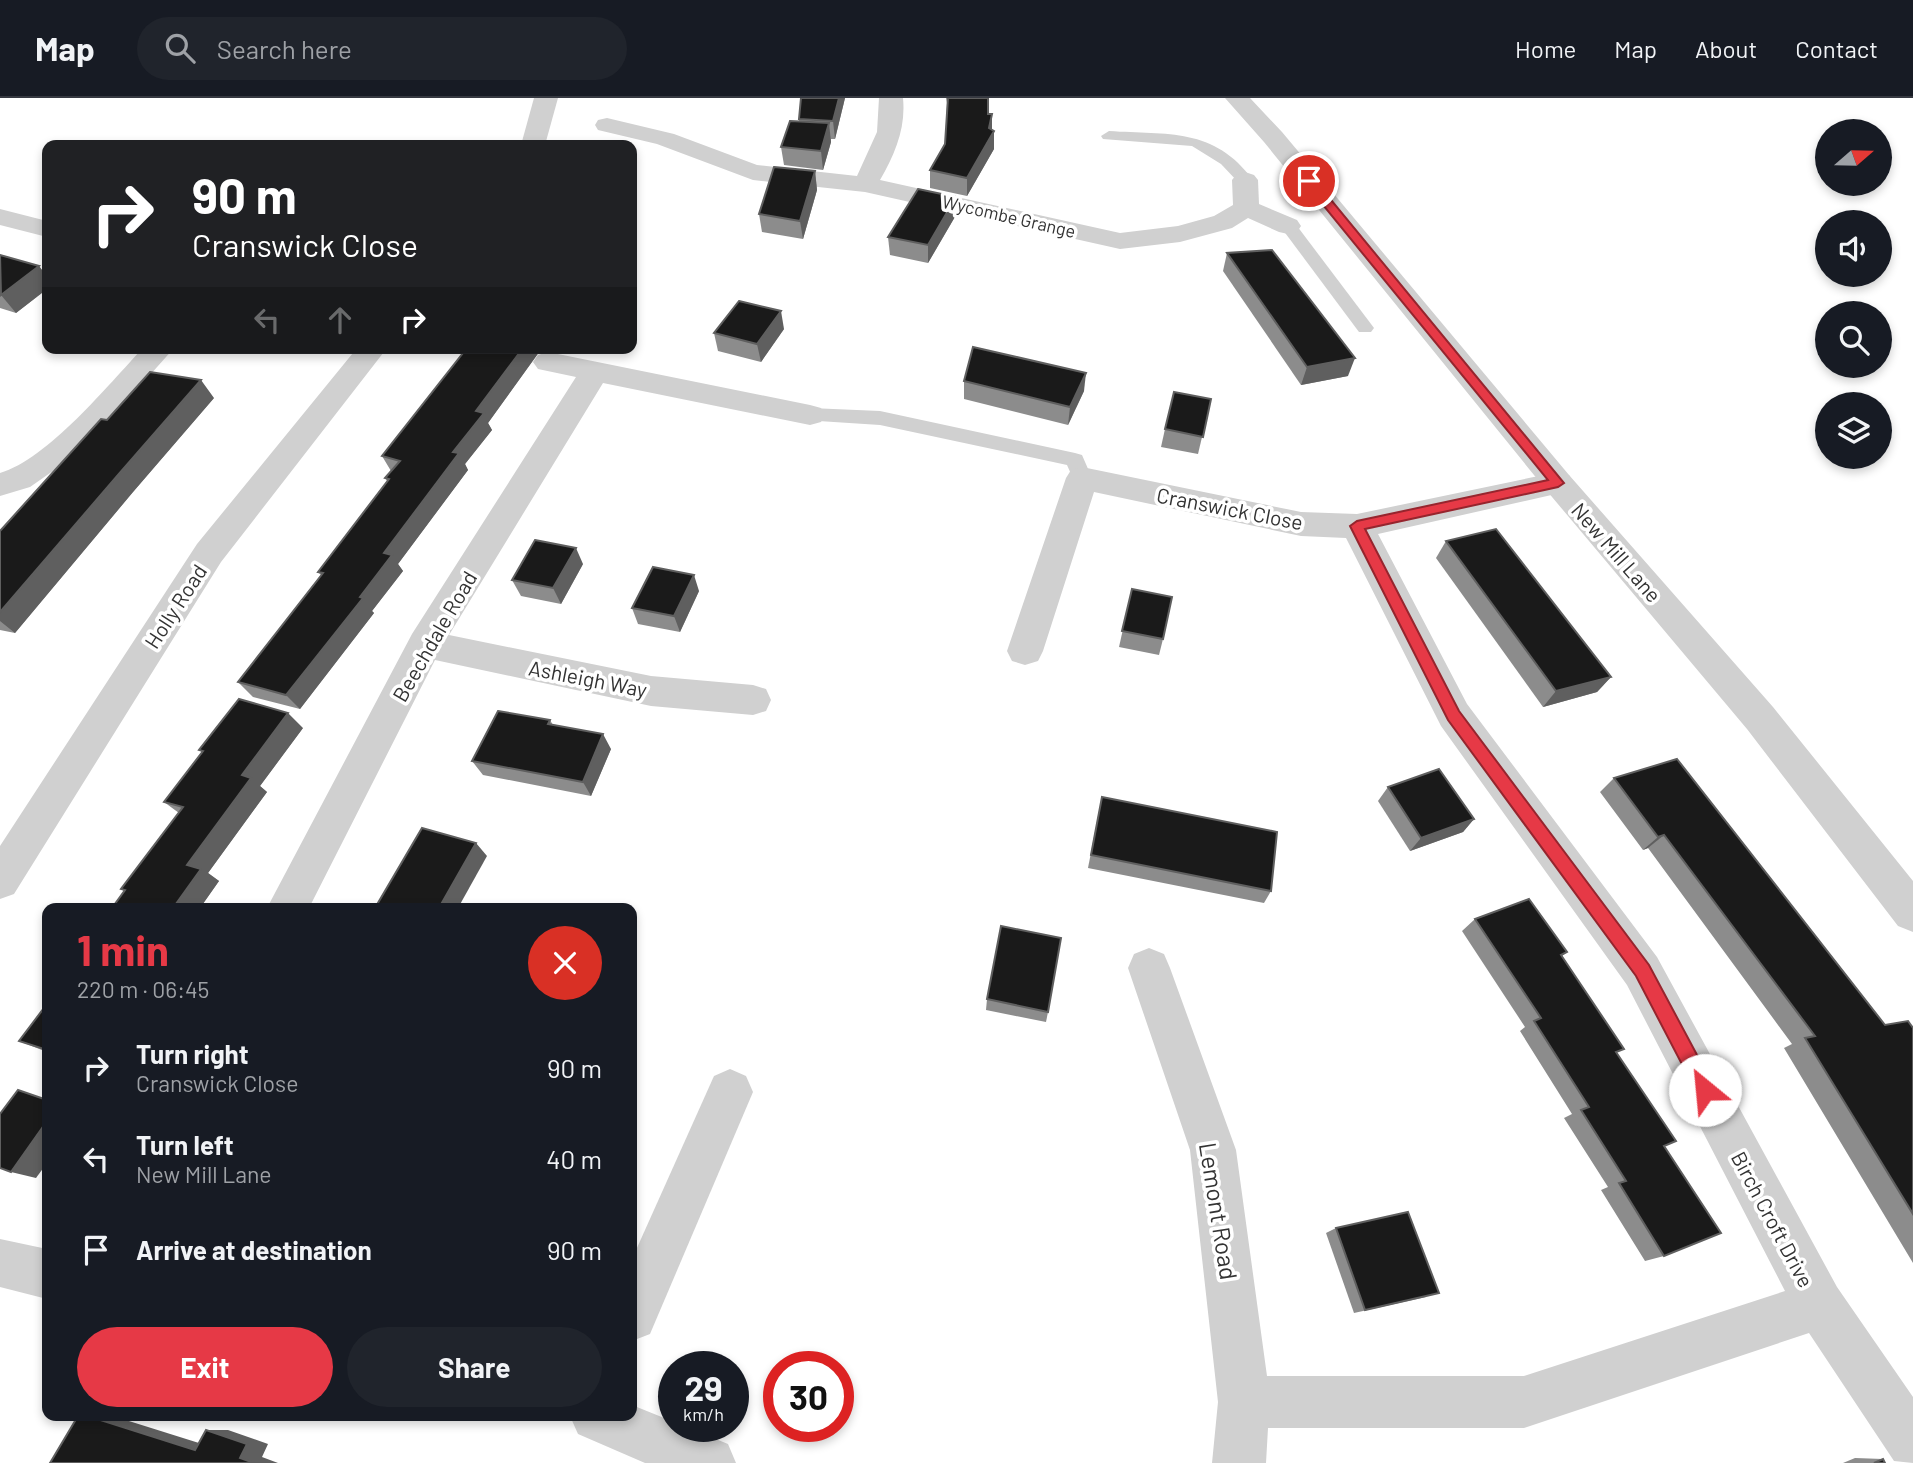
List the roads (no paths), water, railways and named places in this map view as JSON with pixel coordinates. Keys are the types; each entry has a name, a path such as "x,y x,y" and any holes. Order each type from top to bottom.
{"street":[{"path":"534,140 546,98"},
{"path":"865,184 883,156 894,112 891,98"},
{"name":"New Mill Lane","path":"1237,98 1273,137 1558,483 1760,718 1913,913"},
{"name":"Wycombe Grange","path":"605,126 665,139 753,172 865,184 1120,241 1180,234 1223,222 1246,208"},
{"path":"1245,180 1246,208 1288,226"},
{"path":"0,217 42,228"},
{"path":"0,485 9,485 48,462 154,354"},
{"name":"Holly Road","path":"5,865 209,553 368,354"},
{"path":"553,355 594,373 810,415"},
{"name":"Beechdale Road","path":"291,903 425,644 594,373"},
{"path":"1025,651 1082,478"},
{"name":"Cranswick Close","path":"1082,478 1301,524 1357,526 1558,483"},
{"name":"Birch Croft Drive","path":"1357,526 1454,715 1643,971 1819,1305 1913,1442"},
{"name":"Ashleigh Way","path":"425,644 651,691 753,700"},
{"name":"Lemont Road","path":"1149,968 1213,1150 1244,1402 1239,1463"},
{"path":"637,1305 730,1092"},
{"path":"0,1263 42,1273"},
{"name":"Birch Croft Drive","path":"1244,1402 1524,1402 1819,1305"},
{"path":"608,1421 709,1463"}],"lane":[{"path":"1109,136 1196,142 1227,162 1245,180"},
{"path":"1288,226 1365,328"},
{"path":"810,415 880,418 1074,460 1082,478"}]}
